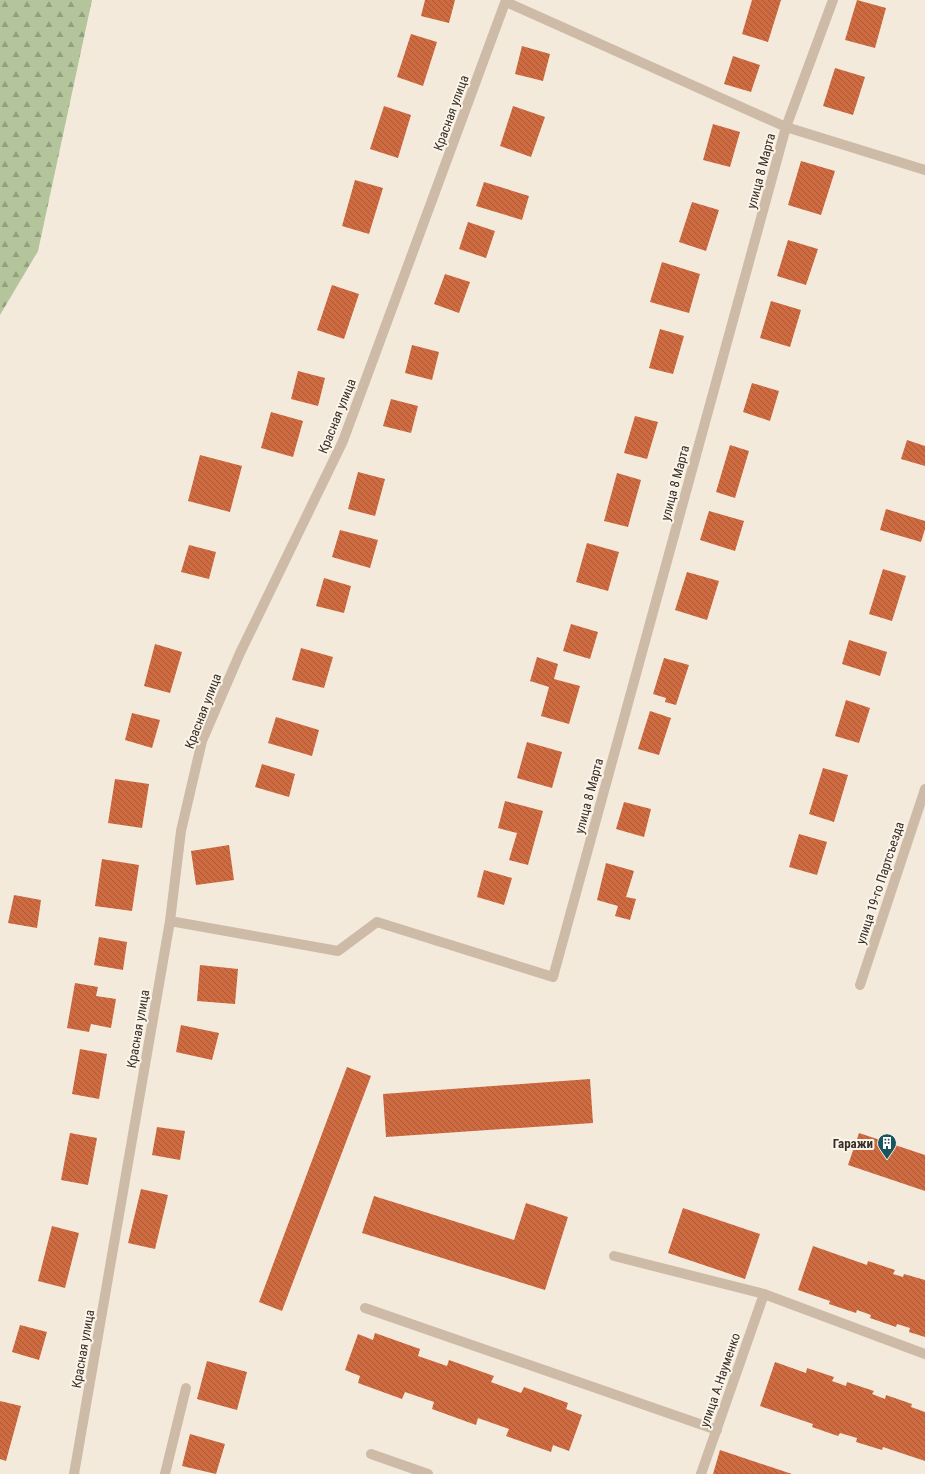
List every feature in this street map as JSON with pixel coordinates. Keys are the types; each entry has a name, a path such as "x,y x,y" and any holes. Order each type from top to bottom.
{"street":[{"name":"улица 8 Марта","path":"170,922 338,951 376,922 552,976 786,127 833,0"},
{"path":"506,1 786,127 925,170"},
{"name":"Красная улица","path":"74,1474 170,922 181,831 202,741 240,653 343,441 506,1"},
{"name":"улица 19-го Партсъезда","path":"860,985 925,789"},
{"path":"614,1256 764,1294 925,1354"},
{"name":"улица А.Науменко","path":"701,1474 764,1294"},
{"path":"365,1308 717,1430"},
{"path":"165,1474 186,1388"},
{"path":"371,1454 428,1474"}],"green space":[{"path":"0,0 92,0 38,251 0,315"}],"building":[{"path":"425,0 455,0 449,23 421,16"},
{"path":"752,0 781,0 768,42 742,34"},
{"path":"857,0 886,8 875,48 845,40"},
{"path":"411,34 437,42 423,86 397,77"},
{"path":"522,46 550,54 543,81 515,74"},
{"path":"733,56 760,65 751,92 724,84"},
{"path":"835,68 865,77 853,115 823,106"},
{"path":"384,106 411,115 398,158 370,149"},
{"path":"513,106 545,117 531,157 500,146"},
{"path":"713,124 740,132 730,167 703,160"},
{"path":"801,161 835,171 821,215 788,205"},
{"path":"355,180 383,188 369,234 342,226"},
{"path":"484,182 529,196 522,220 476,206"},
{"path":"692,202 719,210 706,251 679,242"},
{"path":"468,222 495,231 486,258 459,249"},
{"path":"788,240 818,249 806,285 777,276"},
{"path":"662,262 700,274 689,313 650,302"},
{"path":"445,274 470,282 459,313 434,304"},
{"path":"332,285 359,294 344,339 317,330"},
{"path":"771,301 801,310 790,347 760,338"},
{"path":"660,329 684,336 673,374 649,368"},
{"path":"412,345 439,352 432,380 405,373"},
{"path":"298,371 325,378 318,406 291,399"},
{"path":"752,383 779,391 770,421 743,412"},
{"path":"391,399 418,406 411,433 383,426"},
{"path":"271,412 303,421 293,457 261,448"},
{"path":"635,416 658,422 647,459 624,453"},
{"path":"907,440 925,446 925,466 901,459"},
{"path":"730,445 749,451 735,498 716,492"},
{"path":"200,455 242,466 230,512 188,501"},
{"path":"358,472 385,479 375,516 348,509"},
{"path":"617,473 641,480 628,527 604,521"},
{"path":"886,509 925,521 925,529 921,542 880,530"},
{"path":"709,511 744,521 735,551 700,540"},
{"path":"340,530 378,540 370,568 332,557"},
{"path":"587,543 619,552 608,591 576,582"},
{"path":"189,545 216,552 209,579 181,572"},
{"path":"883,569 906,576 892,621 869,614"},
{"path":"687,572 719,581 707,620 675,610"},
{"path":"324,578 351,586 344,613 316,606"},
{"path":"571,624 598,632 590,659 563,651"},
{"path":"849,640 887,652 880,676 842,664"},
{"path":"155,644 182,652 170,693 144,686"},
{"path":"301,648 333,657 324,688 292,680"},
{"path":"537,657 558,664 554,679 580,686 569,724 541,716 549,687 530,681"},
{"path":"664,658 689,665 676,705 665,702 666,698 653,694"},
{"path":"846,700 870,708 859,743 835,736"},
{"path":"650,711 671,718 659,755 638,749"},
{"path":"132,713 160,720 152,748 125,740"},
{"path":"276,717 319,730 312,756 268,743"},
{"path":"527,742 562,752 552,788 517,778"},
{"path":"262,764 295,774 289,797 255,787"},
{"path":"823,768 848,775 834,822 809,814"},
{"path":"115,779 149,784 142,828 108,823"},
{"path":"505,801 543,811 528,865 509,860 517,833 498,828"},
{"path":"624,802 651,809 644,837 616,829"},
{"path":"799,834 827,842 817,875 789,867"},
{"path":"229,845 234,880 196,885 191,851"},
{"path":"102,859 139,865 132,911 95,906"},
{"path":"606,863 634,871 626,897 636,899 630,920 615,916 618,906 597,900"},
{"path":"484,870 512,878 504,905 477,897"},
{"path":"14,895 41,900 37,928 8,923"},
{"path":"99,937 127,942 123,970 94,965"},
{"path":"200,965 238,969 235,1004 197,1001"},
{"path":"75,983 98,987 96,996 116,999 111,1028 91,1024 89,1032 67,1028"},
{"path":"181,1025 219,1033 212,1060 176,1052"},
{"path":"80,1049 107,1054 99,1099 72,1094"},
{"path":"347,1067 371,1076 282,1311 259,1302"},
{"path":"590,1079 593,1123 386,1137 383,1094"},
{"path":"157,1127 185,1131 180,1160 152,1155"},
{"path":"70,1133 97,1138 88,1185 61,1180"},
{"name":"Гаражи","path":"859,1133 925,1155 925,1191 848,1165"},
{"path":"141,1189 168,1195 155,1249 128,1243"},
{"path":"374,1196 514,1240 526,1203 568,1217 545,1290 362,1233"},
{"path":"683,1208 760,1234 745,1279 668,1253"},
{"path":"52,1226 79,1233 65,1288 38,1281"},
{"path":"813,1246 867,1265 868,1261 895,1270 893,1274 903,1277 904,1274 925,1280 925,1337 909,1332 910,1328 897,1324 896,1327 870,1318 871,1315 857,1310 856,1313 829,1304 830,1301 798,1290"},
{"path":"20,1325 47,1332 39,1360 12,1352"},
{"path":"375,1333 420,1349 418,1356 447,1366 449,1360 494,1376 491,1382 521,1393 524,1387 568,1403 566,1409 582,1415 569,1451 553,1445 551,1452 506,1436 509,1429 478,1418 476,1425 432,1409 434,1402 405,1392 402,1399 358,1383 360,1376 345,1370 358,1334 373,1340"},
{"path":"207,1361 247,1372 237,1410 197,1399"},
{"path":"775,1362 806,1373 807,1368 834,1377 832,1381 846,1386 847,1382 874,1391 872,1394 885,1399 886,1395 912,1404 911,1407 925,1412 925,1461 883,1447 882,1450 856,1442 857,1438 840,1433 838,1436 812,1427 813,1424 760,1406"},
{"path":"0,1401 21,1406 6,1461 0,1459"},
{"path":"190,1434 225,1444 216,1474 182,1466"},
{"path":"720,1450 792,1474 713,1474"}],"place":[{"name":"Гаражи","path":"887,1160"}]}
